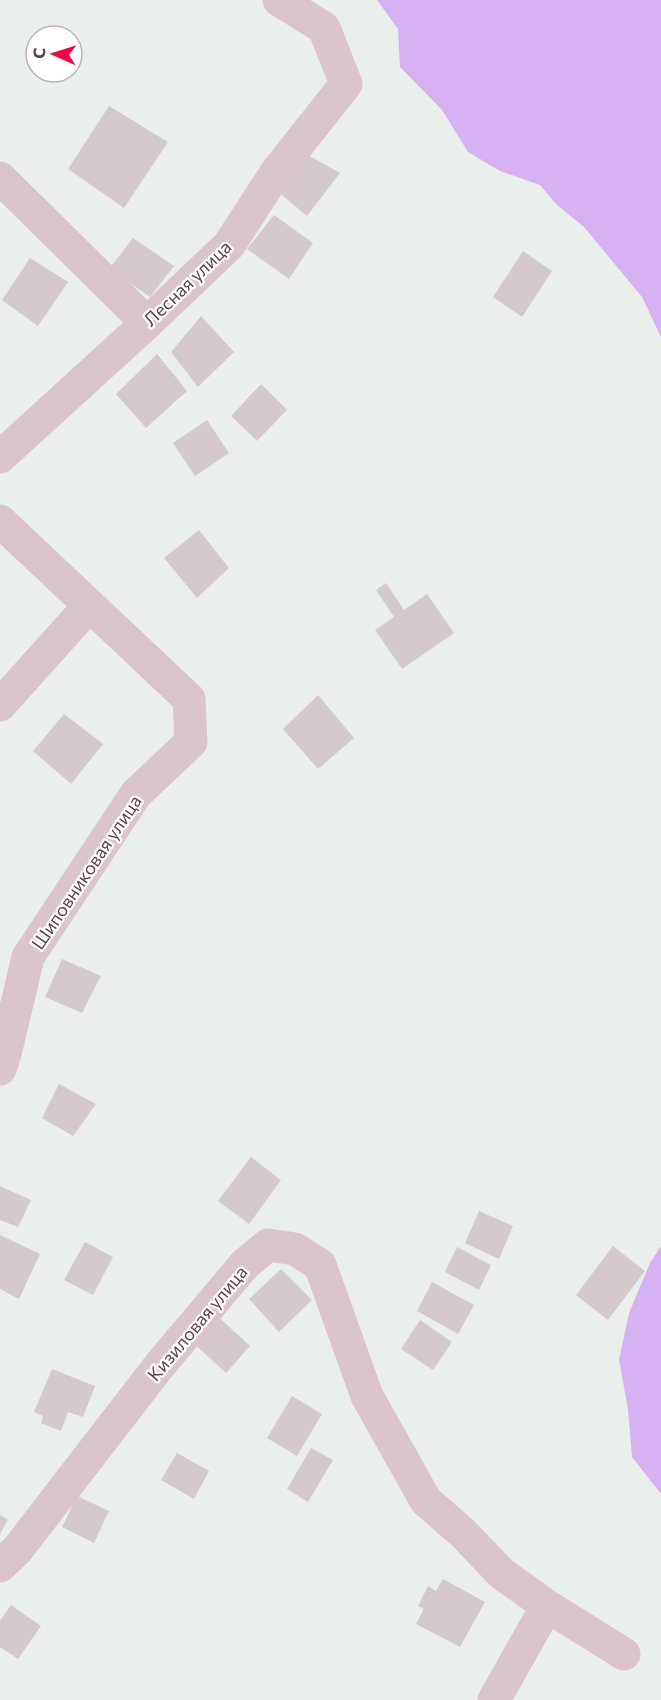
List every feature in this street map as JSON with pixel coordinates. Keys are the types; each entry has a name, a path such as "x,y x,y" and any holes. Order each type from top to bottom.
{"street":[{"name":"Лесная улица","path":"0,457 229,245 277,171 346,84 324,28 279,0"},
{"path":"0,178 147,323"},
{"name":"Шиповниковая улица","path":"0,521 189,699 191,742 136,794 28,957 0,1069"},
{"path":"0,705 89,606"},
{"name":"Кизиловая улица","path":"0,1566 17,1550 159,1366 244,1264 268,1245 295,1249 320,1265 366,1396 426,1501 463,1533 501,1573 546,1606 624,1654"},
{"path":"494,1700 546,1606"}],"shaded area":[{"path":"377,0 661,0 661,337 642,297 584,227 557,205 540,185 500,171 468,152 442,110 400,67 398,29"},
{"path":"661,1246 661,1494 632,1457 628,1409 619,1360 629,1313 650,1263"}],"building":[{"path":"109,106 168,142 124,208 68,169"},
{"path":"306,154 340,173 307,216 277,191"},
{"path":"274,215 313,243 289,279 247,249"},
{"path":"133,238 174,266 150,297 109,269"},
{"path":"523,251 552,271 522,317 493,297"},
{"path":"30,258 68,282 38,326 2,300"},
{"path":"201,316 234,352 198,387 171,352"},
{"path":"157,354 187,391 146,428 116,394"},
{"path":"261,384 287,410 257,441 231,416"},
{"path":"207,420 229,453 195,476 173,443"},
{"path":"199,530 229,568 197,598 164,558"},
{"path":"386,583 404,610 427,594 454,633 402,669 375,630 394,617 376,590"},
{"path":"318,695 354,738 318,769 283,729"},
{"path":"64,714 103,744 71,784 33,751"},
{"path":"62,959 101,976 82,1013 45,997"},
{"path":"59,1084 96,1104 73,1136 42,1118"},
{"path":"251,1157 281,1180 249,1224 218,1201"},
{"path":"0,1186 31,1200 18,1227 0,1220"},
{"path":"479,1211 513,1226 499,1259 465,1243"},
{"path":"0,1235 40,1254 19,1299 0,1289"},
{"path":"85,1242 113,1257 93,1295 64,1280"},
{"path":"613,1246 645,1271 608,1320 576,1295"},
{"path":"457,1247 491,1265 479,1290 445,1272"},
{"path":"281,1269 312,1300 279,1332 249,1299"},
{"path":"432,1282 474,1305 458,1334 417,1311"},
{"path":"213,1312 250,1346 226,1373 189,1339"},
{"path":"420,1320 452,1342 433,1370 401,1349"},
{"path":"52,1369 95,1386 83,1417 68,1412 61,1431 41,1423 43,1416 34,1412"},
{"path":"292,1396 322,1414 297,1456 267,1438"},
{"path":"311,1448 333,1460 308,1502 287,1489"},
{"path":"177,1453 209,1471 194,1499 161,1480"},
{"path":"77,1496 109,1511 94,1543 62,1527"},
{"path":"0,1515 8,1520 0,1534"},
{"path":"443,1579 485,1602 460,1647 416,1624 424,1609 418,1606 428,1586 436,1591"},
{"path":"11,1605 41,1626 18,1659 0,1647 0,1621"}]}
